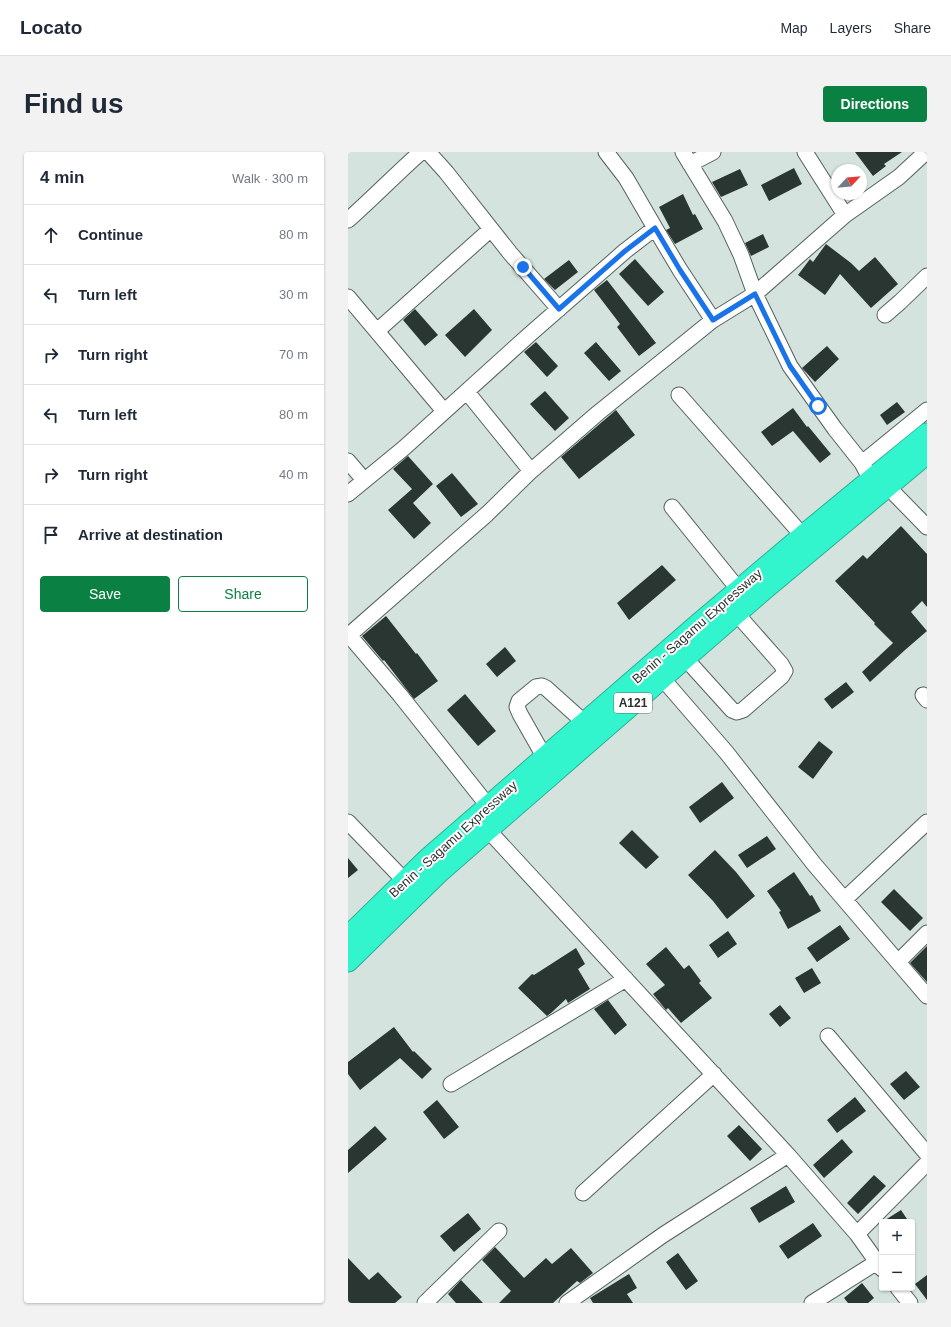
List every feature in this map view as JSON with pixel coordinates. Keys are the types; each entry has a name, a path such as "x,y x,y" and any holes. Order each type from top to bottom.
{"highway":[{"name":"Benin - Sagamu Expressway","path":"348,937 428,859 489,806 802,536 873,476 927,434"},
{"name":"A121","path":"348,961 440,871 736,613 873,476 927,453"}],"street":[{"path":"348,220 391,178 421,152"},
{"path":"428,152 446,172 510,253 559,309"},
{"path":"606,152 626,178 680,270 713,320"},
{"path":"713,152 687,158 725,221 741,255 755,294 790,366 830,423 873,476 927,527"},
{"path":"805,152 845,215"},
{"path":"489,806 400,695 348,634 486,514 531,471 598,413 713,320 755,294 845,215 880,192 926,152"},
{"path":"377,331 491,228"},
{"path":"348,494 404,448 625,251 655,228"},
{"path":"885,315 927,276"},
{"path":"348,297 444,412"},
{"path":"467,392 531,471"},
{"path":"679,395 802,536"},
{"path":"873,476 927,410"},
{"path":"348,461 364,480"},
{"path":"672,507 739,590"},
{"path":"684,658 732,710 737,712 743,710 782,676 785,671 782,664 736,613"},
{"path":"662,678 726,752 814,864 927,996"},
{"path":"545,758 517,707 519,702 536,687 542,686 546,688 585,723"},
{"path":"348,822 405,881"},
{"path":"845,899 926,824"},
{"path":"488,830 788,1155 857,1234 879,1266 812,1303"},
{"path":"898,962 927,933"},
{"path":"451,1084 626,979"},
{"path":"828,1036 927,1154"},
{"path":"583,1193 714,1074"},
{"path":"570,1302 663,1235 788,1155"},
{"path":"857,1234 927,1163"},
{"path":"425,1303 499,1231"},
{"path":"900,1291 910,1303"}],"building":[{"path":"855,152 902,152 884,164 886,166 873,176 867,168 867,164 864,164"},
{"path":"794,168 802,184 769,201 761,185"},
{"path":"740,169 748,185 721,197 712,182"},
{"path":"683,194 693,215 695,214 703,229 675,244 666,230 670,228 659,207"},
{"path":"763,234 769,247 751,256 745,243"},
{"path":"826,244 859,271 875,257 898,284 871,308 840,274 825,295 798,275 810,259 813,262"},
{"path":"635,259 664,292 648,306 619,274"},
{"path":"569,260 578,272 555,290 544,279"},
{"path":"607,280 656,343 639,356 617,327 620,324 594,290"},
{"path":"415,309 438,335 425,346 403,320"},
{"path":"474,309 492,330 465,357 445,335"},
{"path":"536,342 558,366 547,377 524,352"},
{"path":"596,342 621,371 609,381 584,353"},
{"path":"827,346 839,359 815,382 802,368"},
{"path":"545,391 569,418 555,431 530,404"},
{"path":"897,402 905,412 887,425 880,415"},
{"path":"793,408 807,427 808,426 831,454 820,463 793,431 772,446 761,432"},
{"path":"616,410 635,435 579,479 561,457"},
{"path":"408,456 433,484 413,503 431,523 414,539 388,510 412,489 393,469"},
{"path":"452,473 478,504 461,517 436,486"},
{"path":"901,526 927,554 927,607 922,601 911,612 927,631 870,682 862,672 893,643 835,581 863,555 867,559"},
{"path":"662,565 676,580 629,620 617,603"},
{"path":"386,616 438,681 414,699 384,660 383,661 362,636"},
{"path":"505,647 516,661 497,677 486,664"},
{"path":"846,682 854,692 832,709 824,699"},
{"path":"465,694 496,731 478,746 447,710"},
{"path":"819,741 833,752 813,779 798,767"},
{"path":"722,782 734,798 700,823 689,807"},
{"path":"632,830 659,857 646,869 619,843"},
{"path":"767,836 776,849 747,868 738,855"},
{"path":"715,850 736,872 755,896 727,919 713,901 688,875"},
{"path":"348,858 358,870 348,878"},
{"path":"794,872 810,896 812,895 821,911 788,929 779,912 781,911 767,891"},
{"path":"894,889 923,918 910,931 881,902"},
{"path":"840,925 850,939 817,962 807,948"},
{"path":"728,931 737,944 718,958 709,945"},
{"path":"927,946 927,982 910,963"},
{"path":"666,947 684,969 689,965 701,981 699,983 712,998 681,1023 668,1008 666,1010 653,994 665,985 646,964"},
{"path":"576,948 585,964 578,969 590,989 568,1003 566,999 547,1016 518,988 532,974 534,975"},
{"path":"812,968 821,983 804,993 795,978"},
{"path":"608,1000 627,1025 615,1035 594,1009"},
{"path":"780,1005 791,1018 780,1027 769,1014"},
{"path":"394,1027 413,1052 414,1051 432,1069 422,1079 400,1058 360,1090 348,1074 348,1062"},
{"path":"906,1071 920,1087 904,1100 890,1084"},
{"path":"855,1097 866,1111 837,1133 827,1120"},
{"path":"437,1100 459,1127 444,1139 423,1112"},
{"path":"739,1125 762,1149 750,1161 727,1136"},
{"path":"375,1126 387,1139 348,1173 348,1150"},
{"path":"842,1139 853,1152 824,1178 813,1165"},
{"path":"874,1175 886,1186 858,1214 847,1203"},
{"path":"786,1186 795,1202 759,1223 750,1208"},
{"path":"901,1210 907,1219 887,1219"},
{"path":"468,1213 481,1229 454,1252 440,1236"},
{"path":"813,1223 822,1236 788,1259 779,1246"},
{"path":"495,1247 524,1278 546,1258 552,1264 571,1248 593,1273 580,1283 577,1281 553,1303 499,1303 511,1291 482,1260"},
{"path":"678,1253 698,1281 686,1290 666,1262"},
{"path":"348,1258 369,1280 378,1272 402,1297 395,1303 348,1303"},
{"path":"629,1274 637,1288 627,1294 633,1303 593,1303 590,1298"},
{"path":"927,1275 927,1300 915,1284"},
{"path":"461,1280 483,1303 456,1303 448,1294"},
{"path":"862,1283 874,1298 868,1303 848,1303 844,1298"}],"route":[{"path":"523,267 559,309 625,251 655,228 680,270 713,320 755,294 790,366 818,406"}]}
